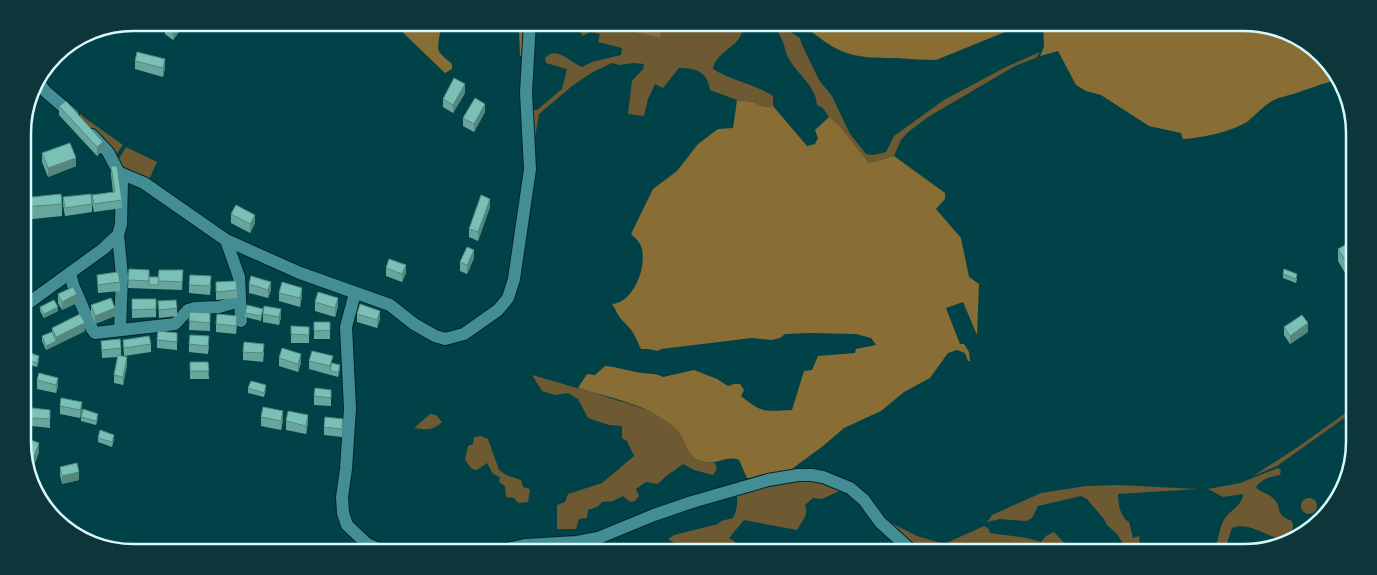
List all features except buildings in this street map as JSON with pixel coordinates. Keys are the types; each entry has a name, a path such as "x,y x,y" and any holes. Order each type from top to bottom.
{"street":[{"path":"120,173 144,183 226,240 294,270 355,294 390,305 414,324 435,336 445,339 464,334 498,310 508,298 514,278 530,169 526,92 529,31"},
{"path":"42,87 108,152 122,179 123,202 118,235 122,276 120,329"},
{"path":"31,301 103,249 118,235"},
{"path":"226,240 239,276 241,321"},
{"path":"70,273 73,285 92,329 96,333 175,324 188,310 195,308 219,308 240,301"},
{"path":"355,294 346,327 350,408 342,497 343,513 347,525 367,544"},
{"path":"542,544 577,542 598,538 654,515 700,500 761,482 798,475 823,477 850,488 864,500 880,522 903,544"}],"shaded area":[{"path":"401,31 442,31 440,32 438,48 440,53 452,64 452,69 445,73"},
{"path":"519,31 528,31 526,56 520,56"},
{"path":"580,31 629,31 660,38 662,31 742,31 738,40 716,60 713,69 728,77 759,88 773,96 773,106 764,107 710,90 704,75 700,72 679,68 663,88 655,84 648,99 644,116 628,114 632,81 643,69 644,64 619,65 612,63 591,73 572,86 539,114 533,149 533,110 537,110 562,89 567,69 546,63 545,58 550,54 559,54 582,67 592,62 621,55 622,48 598,42 600,34 590,32 583,36"},
{"path":"629,31 662,31 660,38"},
{"path":"777,31 789,31 800,38 819,80 832,96 850,134 866,154 873,155 886,152 894,136 944,100 1006,67 1040,52 1036,58 1015,66 928,117 907,133 901,140 894,156 869,163 839,125 829,117 823,108 817,105 810,86 789,59"},
{"path":"811,31 1007,31 936,60 856,55 838,50"},
{"path":"1043,31 1257,32 1289,42 1300,49 1320,66 1331,82 1274,100 1263,107 1247,122 1232,129 1207,136 1183,139 1181,133 1149,126 1101,95 1086,91 1076,85 1058,51 1040,56 1044,47"},
{"path":"45,82 85,118 123,145 114,158"},
{"path":"737,100 753,102 764,107 773,106 807,146 815,144 818,138 815,130 829,117 839,125 869,163 894,156 945,193 945,199 936,209 961,238 969,277 979,284 977,335 963,302 946,308 960,344 964,344 969,352 970,361 968,361 965,353 957,350 948,353 930,378 904,392 881,411 844,428 793,468 791,473 759,479 747,478 739,460 728,459 708,463 695,458 689,452 676,429 654,414 630,403 578,388 587,374 595,375 605,366 663,377 694,370 717,379 728,386 740,384 744,390 741,396 760,409 770,411 792,410 804,371 812,370 818,356 855,353 856,349 876,345 871,338 856,334 809,333 785,334 780,338 771,340 752,338 661,349 658,351 641,349 634,334 612,304 620,302 627,297 633,290 641,272 643,254 641,246 631,234 653,189 677,171 698,144 718,129 733,128"},
{"path":"126,147 157,162 148,182 122,171 117,162"},
{"path":"532,375 651,412 678,431 695,458 715,463 717,469 713,475 694,470 683,464 658,484 646,482 636,489 639,496 635,501 630,502 623,496 613,501 602,502 597,507 588,510 587,518 579,519 576,529 557,529 557,505 565,502 568,494 602,483 634,456 627,441 622,438 622,426 609,425 588,418 578,399 568,393 555,395 542,391"},
{"path":"1346,413 1346,417 1277,466 1253,476"},
{"path":"430,414 436,415 442,422 429,429 414,428"},
{"path":"481,436 488,439 499,470 506,475 521,480 523,487 530,489 528,502 518,503 514,498 506,497 505,486 499,482 500,477 493,474 487,463 477,470 472,469 465,460 468,446 473,444 474,437"},
{"path":"1278,468 1281,470 1280,475 1264,480 1256,487 1273,498 1281,514 1292,521 1292,531 1276,538 1251,528 1238,526 1232,528 1227,544 1217,544 1218,536 1226,517 1238,505 1243,494 1223,497 1208,489 1240,483"},
{"path":"801,477 846,488 822,499 813,498 805,505 806,515 797,530 744,520 729,538 736,544 676,544 668,539 674,535 718,524 721,521 733,518 737,504 736,490"},
{"path":"1118,485 1198,489 1118,494 1123,517 1129,522 1133,538 1139,536 1140,544 1123,544 1087,499 1081,496 1038,506 1032,518 1026,521 1000,519 987,522 992,515 1041,493 1086,486"},
{"path":"1309,498 1317,506 1309,514 1301,506"},
{"path":"881,518 917,536 944,544 907,544"},
{"path":"984,526 988,528 990,533 1027,538 1041,542 1046,536 1054,532 1065,544 944,544"}]}
